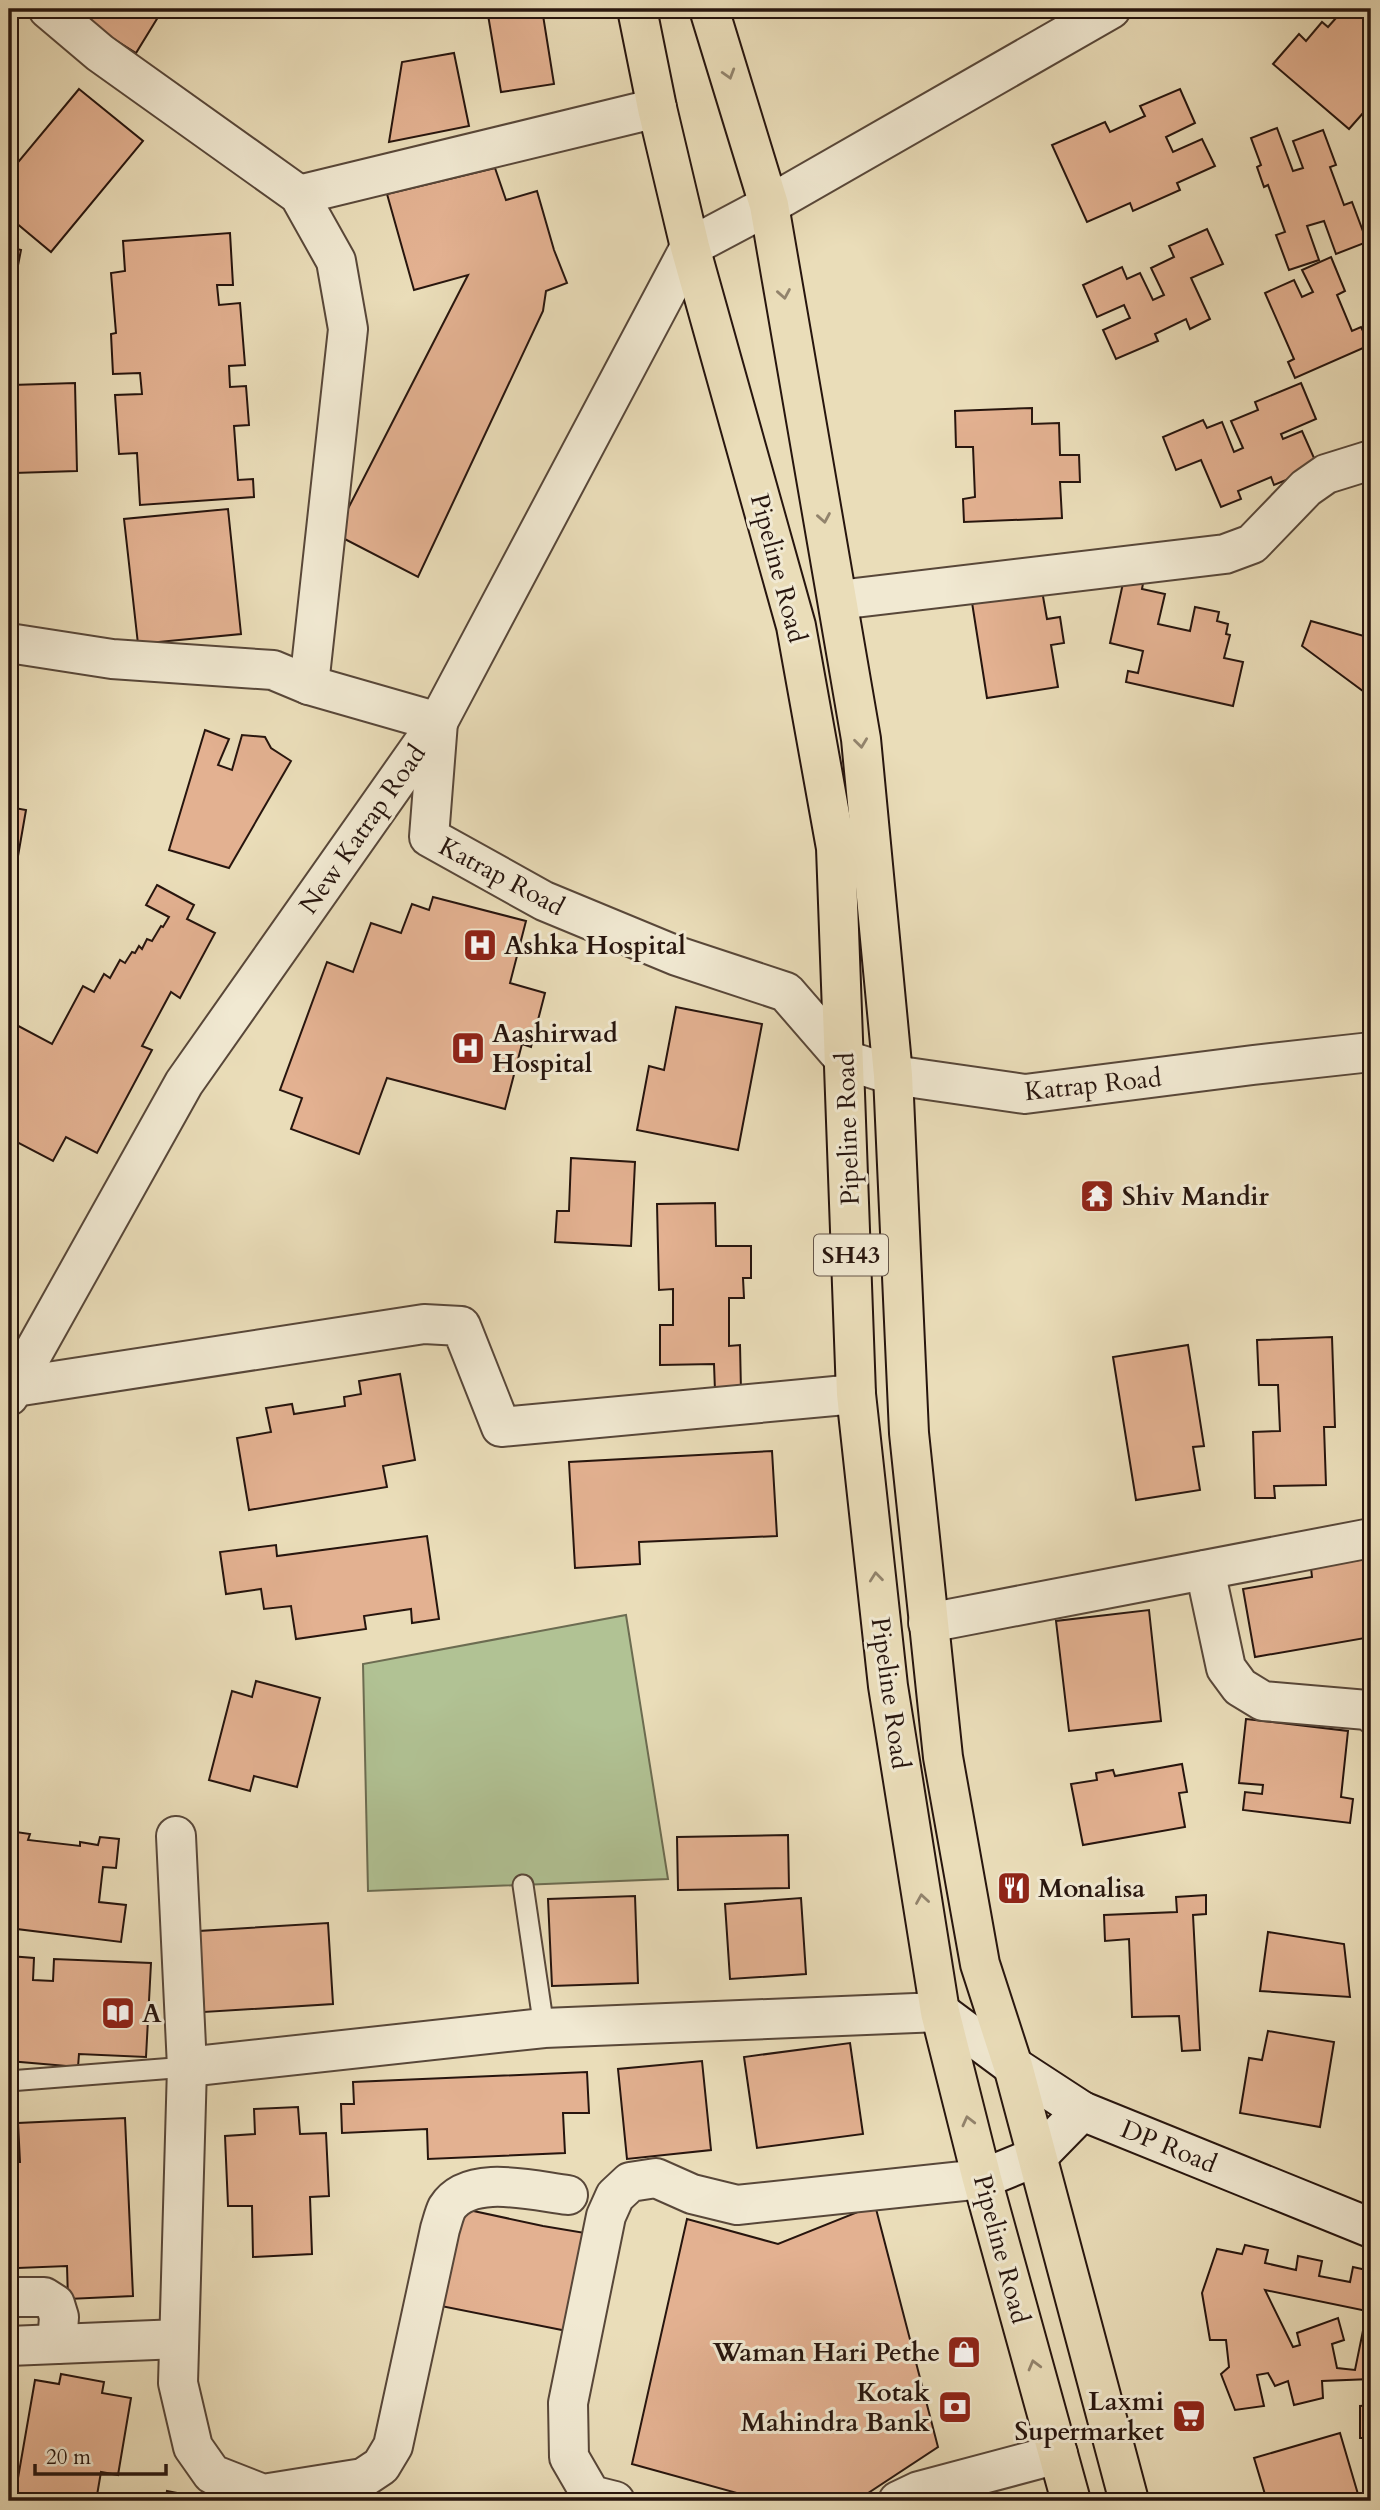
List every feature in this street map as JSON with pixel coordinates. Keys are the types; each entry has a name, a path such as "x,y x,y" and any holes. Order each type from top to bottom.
{"main road":[{"name":"Pipeline Road","path":"637,9 690,247 796,626 835,848 856,1394 888,1686 940,2012 982,2179 1071,2501"},
{"name":"Pipeline Road","path":"709,9 769,205 861,739 893,1075 909,1433 943,1757 980,1964 1038,2156 1129,2501"}],"street":[{"path":"48,9 100,53 299,195 336,261 348,329 309,685"},
{"path":"690,247 769,205 1111,9"},
{"path":"299,195 657,108"},
{"name":"New Katrap Road","path":"11,1389 184,1083 438,722 690,247"},
{"path":"838,600 1225,554 1252,544 1306,488 1326,474 1371,460"},
{"path":"9,643 112,659 273,670 309,685 438,722"},
{"name":"Katrap Road","path":"438,722 429,837 544,901 677,956 786,992 845,1060 893,1075 1025,1094 1371,1052"},
{"path":"11,1389 424,1324 461,1326 501,1427 856,1394"},
{"path":"928,1623 1371,1538"},
{"path":"1205,1570 1226,1668 1240,1687 1263,1701 1367,1710 1371,1713"},
{"path":"176,1836 187,2067 178,2383 193,2447 212,2474 263,2494 363,2478 382,2466 393,2446 440,2229 447,2208 462,2195 487,2186 568,2195"},
{"path":"187,2067 544,2028 940,2012"},
{"name":"DP Road","path":"940,2012 1013,2066 1082,2110 1371,2228"},
{"path":"615,2501 592,2495 569,2457 568,2403 606,2216 615,2196 630,2182 656,2178 692,2194 737,2205 982,2179 1038,2156 1082,2110"},
{"path":"9,2297 44,2297 55,2304 59,2317 57,2344"},
{"path":"9,2346 179,2339"},
{"path":"898,2501 919,2491 1058,2454"}],"lane":[{"path":"523,1885 544,2028"},
{"path":"9,2081 187,2067"}],"green space":[{"path":"626,1615 668,1879 368,1891 363,1664"}],"building":[{"path":"81,9 163,9 136,53 77,16"},
{"path":"487,9 542,9 554,84 501,92"},
{"path":"1344,9 1371,9 1371,83 1365,90 1371,96 1371,104 1349,129 1273,64 1299,34 1306,41 1322,22 1328,27"},
{"path":"454,53 469,126 389,142 402,62"},
{"path":"79,89 143,141 51,252 9,217 9,173"},
{"path":"1180,89 1195,123 1166,137 1173,152 1202,139 1215,166 1177,183 1180,190 1133,211 1130,203 1087,222 1052,145 1105,122 1110,132 1145,116 1140,106"},
{"path":"1277,128 1293,171 1303,168 1293,141 1323,130 1336,165 1330,167 1344,205 1352,202 1367,242 1336,254 1324,221 1307,226 1319,260 1289,270 1276,235 1285,232 1268,185 1264,187 1257,167 1261,165 1251,138"},
{"path":"495,168 506,200 537,191 554,250 567,283 546,291 543,311 418,577 335,534 468,275 414,290 387,194"},
{"path":"1207,229 1223,264 1191,278 1210,319 1190,329 1186,319 1155,334 1158,341 1116,359 1103,330 1130,318 1124,305 1097,317 1083,285 1122,267 1127,279 1140,273 1153,300 1164,295 1151,268 1174,257 1169,246"},
{"path":"230,233 233,285 217,285 219,305 240,303 245,365 229,366 230,387 246,386 249,425 234,426 238,480 253,479 254,497 140,505 137,453 119,454 115,395 142,394 140,373 113,374 111,334 116,333 111,273 125,271 123,241"},
{"path":"9,247 21,250 9,311"},
{"path":"1331,257 1345,291 1337,295 1352,331 1361,327 1370,345 1295,378 1288,362 1294,359 1265,293 1294,280 1302,297 1313,292 1302,270"},
{"path":"75,383 77,471 14,473 12,385"},
{"path":"1301,383 1316,419 1281,434 1283,439 1302,431 1318,467 1274,485 1271,477 1238,491 1241,499 1221,507 1201,460 1176,470 1163,437 1203,420 1207,428 1222,422 1234,452 1243,448 1231,421 1258,410 1255,402"},
{"path":"1032,408 1032,424 1059,423 1060,455 1079,455 1080,482 1060,482 1062,518 964,522 963,499 975,497 973,447 956,447 955,411"},
{"path":"228,509 241,634 138,644 124,519"},
{"path":"1125,574 1144,578 1142,589 1165,594 1158,624 1190,631 1195,607 1219,612 1217,621 1228,624 1226,634 1230,635 1224,658 1243,662 1233,706 1126,682 1128,671 1138,673 1143,651 1110,643"},
{"path":"1041,585 1047,619 1060,617 1064,643 1051,645 1058,687 987,698 971,596"},
{"path":"1311,621 1371,638 1371,697 1302,646"},
{"path":"205,730 229,739 218,765 232,770 242,735 265,737 271,748 291,761 229,868 169,850"},
{"path":"9,807 26,810 10,902 9,902"},
{"path":"157,885 194,905 187,919 215,933 180,998 171,992 142,1046 152,1050 97,1153 66,1137 53,1161 9,1138 9,1021 52,1044 83,986 94,992 104,974 110,978 120,960 125,963 132,952 135,953 139,946 142,949 147,939 152,941 161,926 163,927 169,917 146,905"},
{"path":"433,897 526,921 510,983 545,993 531,1047 522,1044 505,1109 387,1078 359,1154 291,1129 302,1098 280,1090 327,962 353,972 371,923 401,933 412,904 429,910"},
{"path":"676,1007 762,1024 738,1150 637,1130 649,1066 664,1070"},
{"path":"571,1158 635,1162 631,1246 555,1242 557,1211 569,1211"},
{"path":"715,1203 716,1246 751,1246 751,1278 743,1278 744,1298 729,1298 729,1346 740,1345 741,1391 715,1391 714,1364 660,1365 660,1325 673,1325 673,1289 659,1290 657,1204"},
{"path":"1332,1337 1335,1427 1324,1427 1326,1485 1274,1486 1275,1498 1255,1498 1253,1432 1280,1431 1278,1385 1259,1385 1257,1340"},
{"path":"1188,1345 1204,1446 1193,1447 1200,1490 1136,1500 1113,1357"},
{"path":"400,1374 415,1460 383,1466 387,1487 249,1510 237,1438 271,1432 266,1408 292,1404 294,1414 345,1406 344,1397 361,1394 359,1381"},
{"path":"772,1451 777,1536 639,1542 640,1564 575,1568 569,1462"},
{"path":"427,1536 439,1619 412,1623 411,1609 364,1616 366,1629 296,1639 291,1606 264,1609 261,1589 226,1594 220,1552 276,1545 277,1556"},
{"path":"1365,1559 1371,1591 1371,1637 1255,1657 1243,1589 1312,1577 1311,1568"},
{"path":"1149,1610 1161,1721 1069,1731 1056,1621"},
{"path":"256,1681 320,1698 297,1787 254,1776 250,1791 209,1780 232,1691 252,1697"},
{"path":"1246,1719 1348,1731 1341,1797 1353,1799 1350,1823 1243,1810 1245,1792 1262,1794 1263,1785 1239,1783"},
{"path":"1182,1764 1187,1792 1179,1793 1185,1827 1083,1845 1071,1784 1097,1780 1096,1773 1113,1770 1115,1776"},
{"path":"9,1831 30,1834 28,1840 80,1846 80,1842 98,1845 100,1837 119,1839 116,1868 103,1867 99,1902 126,1905 121,1942 9,1928"},
{"path":"788,1835 789,1888 678,1890 677,1837"},
{"path":"1206,1895 1206,1914 1193,1915 1200,2050 1182,2051 1179,2016 1132,2017 1129,1939 1105,1941 1104,1915 1177,1912 1176,1897"},
{"path":"635,1896 638,1983 552,1986 548,1899"},
{"path":"801,1898 806,1974 730,1979 725,1904"},
{"path":"328,1923 333,2004 204,2012 199,1931"},
{"path":"1268,1932 1344,1944 1350,1997 1260,1991"},
{"path":"9,1956 34,1958 33,1980 53,1981 54,1959 151,1963 146,2057 79,2054 78,2067 9,2061"},
{"path":"1268,2031 1334,2042 1320,2127 1240,2113 1249,2058 1262,2060"},
{"path":"850,2043 863,2134 757,2148 744,2057"},
{"path":"702,2061 711,2150 627,2159 618,2069"},
{"path":"587,2072 589,2113 563,2113 565,2153 428,2159 427,2129 342,2133 341,2104 354,2104 353,2082"},
{"path":"298,2107 300,2134 326,2133 329,2196 310,2197 312,2254 253,2257 252,2206 228,2206 225,2136 255,2134 254,2109"},
{"path":"125,2118 133,2296 68,2299 67,2266 18,2268 16,2232 9,2232 9,2162 20,2162 18,2123"},
{"path":"875,2205 938,2447 856,2501 766,2501 632,2464 687,2219 778,2244"},
{"path":"455,2207 597,2235 577,2333 436,2305"},
{"path":"1245,2245 1268,2250 1265,2263 1296,2270 1298,2256 1322,2261 1319,2276 1350,2282 1353,2267 1371,2271 1371,2379 1322,2381 1323,2398 1294,2405 1288,2381 1275,2386 1268,2373 1257,2375 1264,2406 1235,2410 1221,2374 1229,2367 1226,2340 1210,2340 1202,2293 1217,2249 1242,2254","holes":["1265,2290 1367,2311 1355,2370 1337,2368 1332,2344 1344,2340 1338,2318 1297,2333 1300,2345 1293,2347"]},
{"path":"61,2374 104,2382 102,2393 131,2398 118,2475 101,2472 96,2501 14,2501 35,2380 59,2384"},
{"path":"1371,2405 1371,2438 1360,2438 1360,2406"},
{"path":"1340,2433 1360,2501 1267,2501 1254,2458"},
{"path":"167,2491 198,2497 198,2501 165,2501"}],"place":[{"name":"Ashka Hospital","path":"480,945"},
{"name":"Aashirwad Hospital","path":"468,1048"},
{"name":"Shiv Mandir","path":"1097,1196"},
{"name":"Monalisa","path":"1014,1888"},
{"name":"A","path":"118,2013"},
{"name":"Waman Hari Pethe","path":"964,2352"},
{"name":"Kotak Mahindra Bank","path":"955,2407"},
{"name":"Laxmi Supermarket","path":"1189,2416"}]}
